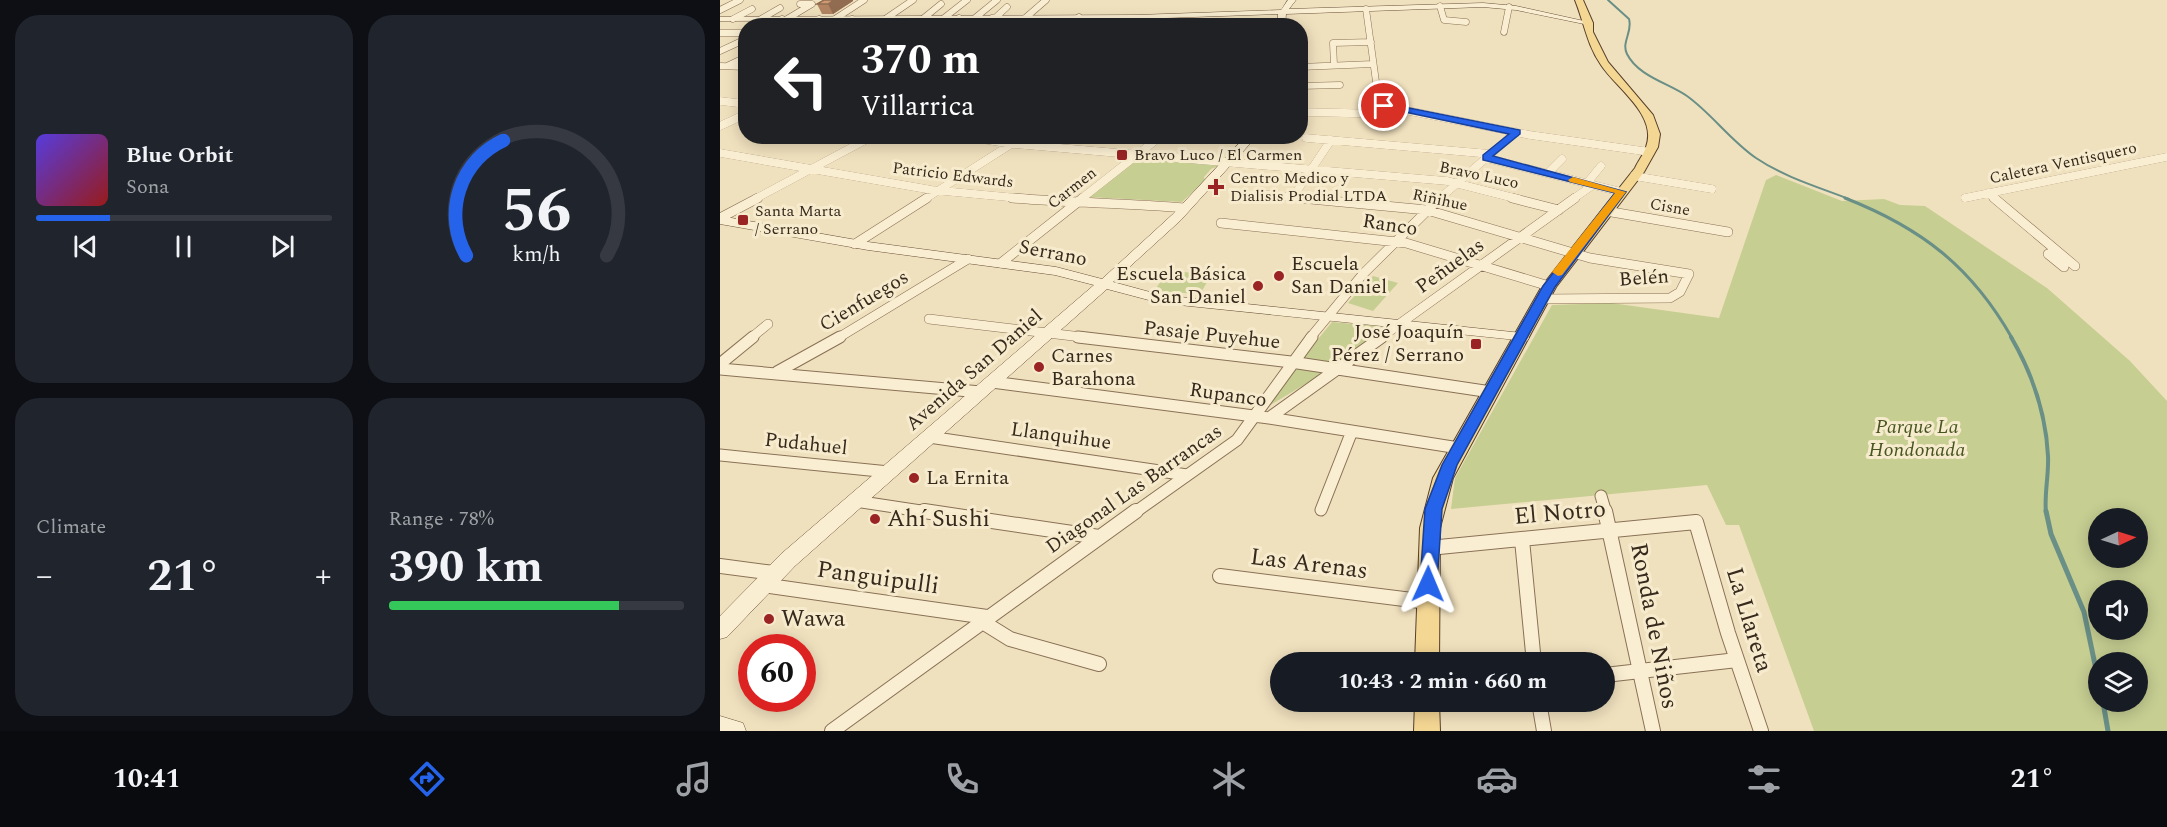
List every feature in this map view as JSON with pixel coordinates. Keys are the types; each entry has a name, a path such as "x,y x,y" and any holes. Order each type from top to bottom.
{"main road":[{"path":"1427,652 1429,548 1438,493 1459,448 1549,286 1650,152 1654,134 1648,115 1604,63 1589,32 1579,0"},
{"path":"1427,712 1427,731"}],"street":[{"path":"721,17 740,0"},
{"path":"843,18 864,0"},
{"path":"886,18 913,0"},
{"path":"950,18 967,0"},
{"path":"975,18 997,0"},
{"path":"1026,18 1046,0"},
{"path":"1283,18 1292,0"},
{"path":"786,18 812,4 800,4"},
{"path":"886,18 924,18 941,4"},
{"path":"1440,6 1444,20 1466,22"},
{"path":"959,18 1509,6 1588,23"},
{"path":"1504,32 1509,6"},
{"path":"993,18 1008,7"},
{"path":"763,18 780,8"},
{"path":"733,19 752,9"},
{"path":"1366,9 1378,99 1384,106 1516,132 1650,152"},
{"path":"721,17 738,19"},
{"path":"720,33 738,33"},
{"path":"720,45 738,42"},
{"path":"1334,65 1333,43 1371,42"},
{"path":"720,51 738,43"},
{"path":"723,66 738,60"},
{"path":"1308,67 1373,64"},
{"path":"723,66 738,67"},
{"path":"1308,86 1340,88 1340,76"},
{"path":"720,101 738,103"},
{"path":"1308,112 1389,114"},
{"path":"720,126 738,118"},
{"name":"Diagonal Las Barrancas","path":"832,731 984,619 1237,440 1291,362 1326,317 1394,241 1516,132"},
{"path":"1308,138 1488,156 1621,192"},
{"path":"1293,197 1331,140"},
{"path":"720,219 858,144"},
{"path":"855,244 1012,144"},
{"name":"Bravo Luco","path":"1012,144 1458,183 1559,210"},
{"name":"Carmen","path":"1001,263 1151,144"},
{"name":"Avenida San Daniel","path":"720,630 768,579 1104,284 1185,208 1245,144"},
{"name":"Patricio Edwards","path":"720,153 939,190 1076,204 1114,202 1185,208"},
{"name":"Caletera Ventisquero","path":"1965,198 2167,157"},
{"path":"1548,173 1562,159"},
{"name":"Peñuelas","path":"1269,418 1559,210 1590,184 1601,166"},
{"path":"1634,176 1712,189"},
{"name":"Riñihue","path":"1260,194 1426,210 1572,253"},
{"path":"1984,194 2056,260 2075,266"},
{"path":"1984,194 2065,263"},
{"name":"Cisne","path":"1606,211 1728,232"},
{"name":"Serrano","path":"720,219 855,244 1056,271 1160,299 1521,338"},
{"name":"Ranco","path":"1221,223 1394,241 1549,286"},
{"name":"Belén","path":"1542,300 1670,298 1678,295 1689,274 1572,253"},
{"name":"Cienfuegos","path":"777,372 792,366 968,259"},
{"name":"Pasaje Puyehue","path":"928,319 1338,368 1491,392"},
{"path":"720,364 768,324"},
{"name":"Rupanco","path":"720,369 986,387 1254,416 1459,448"},
{"path":"1321,510 1352,431"},
{"name":"Llanquihue","path":"929,437 1187,475"},
{"name":"Pudahuel","path":"720,455 889,472"},
{"name":"Ronda de Niños","path":"1601,496 1612,532 1638,671 1653,731"},
{"path":"855,501 1099,537"},
{"name":"El Notro","path":"1429,548 1612,532 1696,522"},
{"name":"La Llareta","path":"1696,522 1737,660 1761,731"},
{"path":"1522,540 1533,652"},
{"name":"Panguipulli","path":"720,566 768,579 984,619 1010,639 1099,664"},
{"name":"Las Arenas","path":"1220,576 1428,602"},
{"path":"1615,674 1737,660"},
{"path":"1541,712 1544,731"},
{"path":"720,727 735,731"}],"green space":[{"path":"1139,157 1218,166 1211,169 1204,177 1205,180 1182,202 1088,197"},
{"name":"Parque La Hondonada","path":"1776,175 1842,201 1884,199 1900,205 1925,206 2047,288 2130,361 2167,401 2167,731 1814,731 1739,525 1726,525 1707,485 1451,509 1455,478 1552,305 1611,303 1719,318 1766,180"},
{"path":"1168,271 1212,274 1200,294 1154,291"},
{"path":"1373,276 1398,283 1373,311 1348,303"},
{"path":"1332,322 1387,327 1336,364 1301,360"},
{"path":"1296,366 1327,371 1262,410"}],"building":[{"path":"824,0 834,0 828,4 817,4"}],"waterway":[{"path":"1608,0 1629,19 1630,28 1626,50 1638,68 1687,96 1747,151 1767,165 1849,199"},
{"path":"1845,198 1897,222 1942,252 1979,290 2012,338"},
{"path":"2011,337 2031,379 2041,409 2048,456 2046,511"},
{"path":"2046,511 2051,534 2084,612 2092,652"},
{"path":"2105,712 2108,731"}],"slow traffic":[{"path":"1558,272 1621,192 1573,180"}],"place":[{"name":"Bravo Luco / El Carmen","path":"1122,155"},
{"name":"Centro Medico y Dialisis Prodial LTDA","path":"1216,187"},
{"name":"Santa Marta / Serrano","path":"743,220"},
{"name":"Escuela San Daniel","path":"1279,276"},
{"name":"Escuela Básica San Daniel","path":"1258,286"},
{"name":"José Joaquín Pérez / Serrano","path":"1476,344"},
{"name":"Carnes Barahona","path":"1039,367"},
{"name":"La Ernita","path":"914,478"},
{"name":"Ahí Sushi","path":"875,519"},
{"name":"Wawa","path":"769,619"}],"route":[{"path":"1384,106 1516,132 1486,158 1621,192 1549,286 1502,374 1449,465 1433,509 1428,584"}]}
